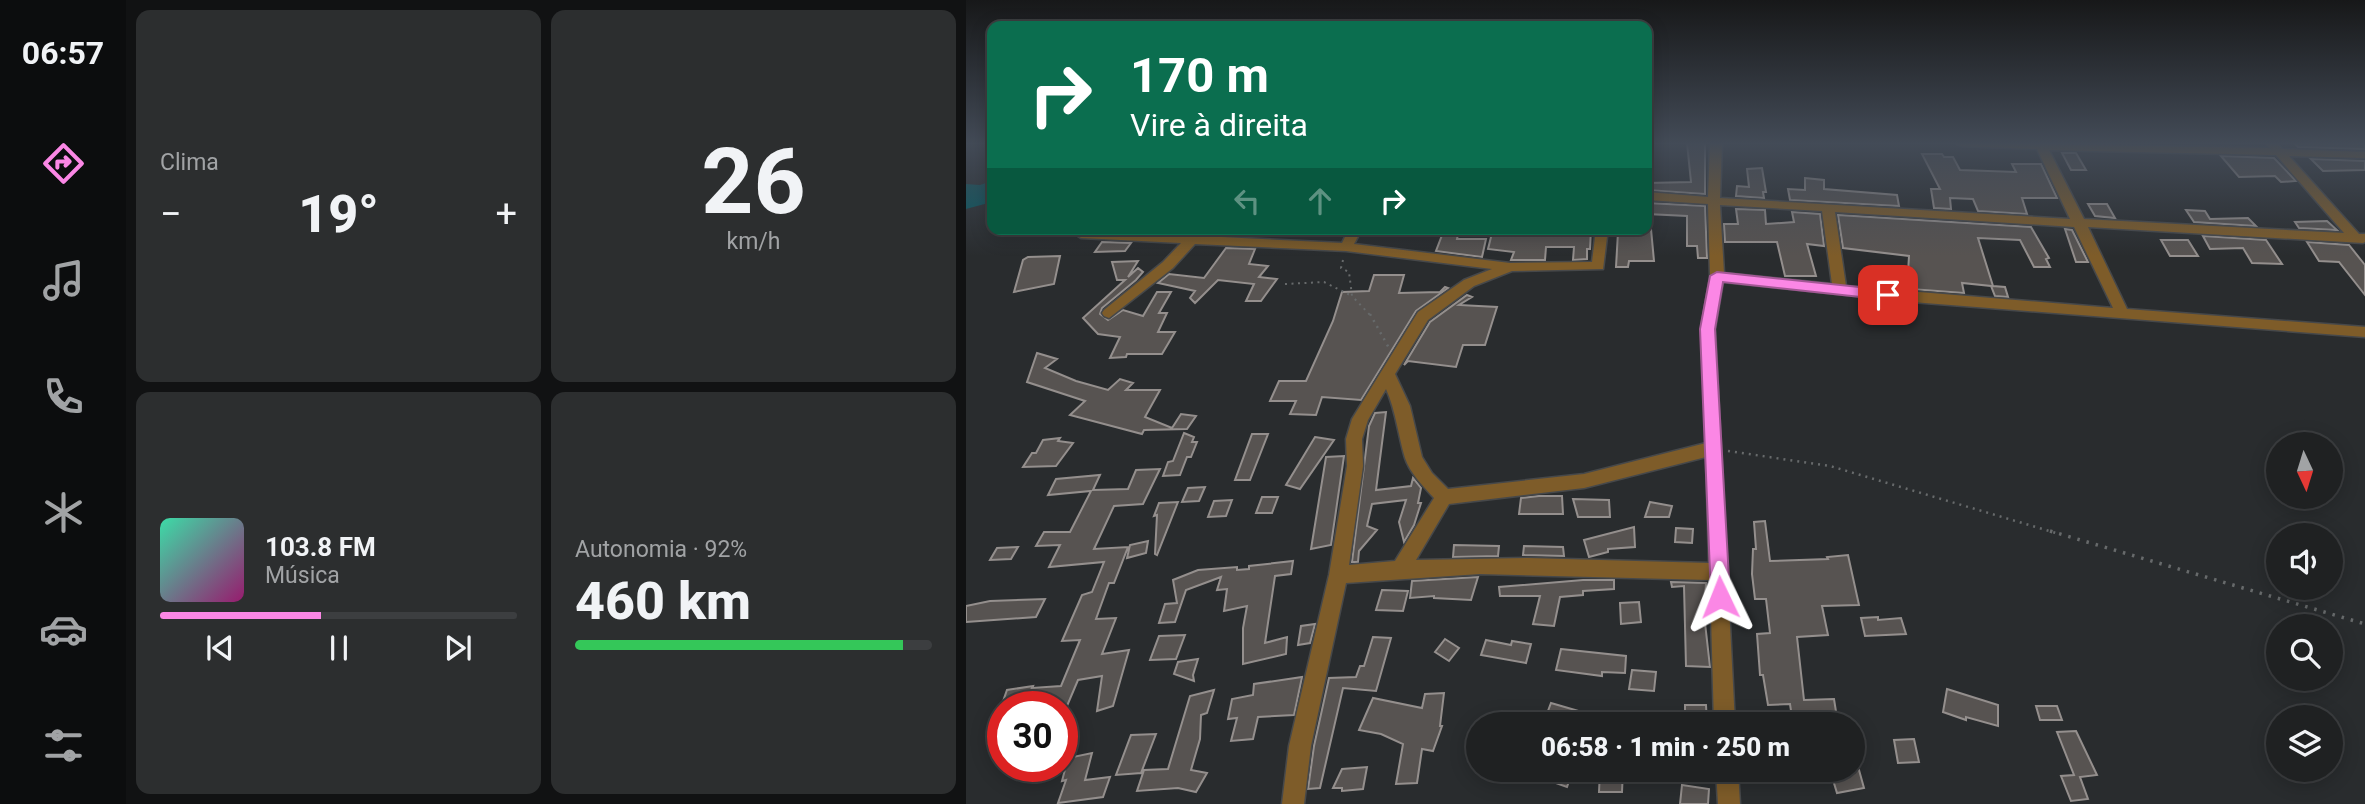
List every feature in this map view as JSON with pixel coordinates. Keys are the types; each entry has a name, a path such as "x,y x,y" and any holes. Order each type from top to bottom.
{"street":[{"path":"1715,181 1717,276 1708,329 1725,712"},
{"path":"2058,181 2122,312"},
{"path":"2305,181 2362,241"},
{"path":"1652,196 2362,241"},
{"path":"1828,208 1840,290"},
{"path":"1099,235 1346,247 1510,267 1598,266 1601,235"},
{"path":"1346,247 1353,235"},
{"path":"1109,313 1168,265 1191,240"},
{"path":"1293,804 1295,771 1331,618 1355,466 1354,439 1360,419 1423,316 1469,283 1510,267"},
{"path":"1717,276 1840,290 2365,332"},
{"path":"1392,366 1414,459 1444,498"},
{"path":"1444,498 1584,481 1714,448"},
{"path":"1402,567 1444,498"},
{"path":"1338,575 1402,567 1719,572"},
{"path":"1728,782 1729,804"}],"path":[{"path":"1346,247 1342,268 1349,272 1352,296"},
{"path":"1285,284 1324,282 1352,296 1368,310 1392,366"},
{"path":"1714,448 1830,466 2365,624"}],"water":[{"path":"987,183 987,203 966,209 966,184"}],"building":[{"path":"1705,181 1705,194 1652,190 1652,183"},
{"path":"1748,181 1764,181 1764,198 1736,196 1737,186 1749,187"},
{"path":"1805,181 1824,181 1824,189 1897,195 1899,206 1790,200 1788,189 1805,190"},
{"path":"1936,181 2049,181 2057,198 2022,198 2027,214 1978,211 1973,199 1950,198 1951,209 1934,208 1931,189 1940,189"},
{"path":"1652,203 1705,206 1707,258 1698,258 1697,246 1687,246 1687,216 1652,214"},
{"path":"2088,204 2107,204 2115,218 2095,216"},
{"path":"1736,209 1765,210 1766,224 1794,222 1792,212 1820,214 1824,246 1807,244 1816,276 1785,276 1777,242 1725,242 1724,224 1738,224"},
{"path":"2186,210 2205,211 2210,219 2248,218 2256,226 2194,222"},
{"path":"1838,215 2031,227 2049,258 2046,259 2050,267 2034,267 2020,240 1978,238 1993,286 2005,287 2008,297 1995,296 1991,286 1962,283 1964,293 1884,287 1886,271 1908,272 1909,256 1843,248"},
{"path":"2327,221 2337,230 2299,228 2295,222"},
{"path":"2065,229 2072,230 2088,262 2076,262"},
{"path":"1442,235 1458,235 1457,239 1486,239 1482,257 1436,251"},
{"path":"1492,235 1591,235 1587,259 1573,260 1574,247 1546,247 1545,260 1511,260 1514,252 1488,249"},
{"path":"1618,235 1652,235 1654,261 1629,261 1628,267 1616,267"},
{"path":"2203,236 2266,240 2282,264 2252,263 2243,248 2210,249"},
{"path":"2161,240 2188,240 2198,256 2170,256"},
{"path":"1102,242 1131,243 1125,251 1095,252"},
{"path":"2307,242 2349,245 2365,265 2365,295 2339,262 2319,261"},
{"path":"1226,248 1255,249 1249,264 1268,266 1259,277 1277,279 1261,301 1246,301 1254,284 1218,280 1195,303 1190,298 1195,291 1158,283 1169,274 1204,278"},
{"path":"1060,256 1054,284 1014,292 1023,260 1028,257"},
{"path":"1138,261 1128,277 1138,268 1143,272 1102,308 1100,314 1108,320 1123,310 1143,316 1157,292 1171,292 1159,313 1167,313 1158,332 1175,332 1162,354 1127,354 1126,357 1110,358 1120,337 1098,334 1083,318 1125,280 1117,280 1112,262"},
{"path":"1374,275 1404,275 1399,293 1440,292 1445,287 1448,288 1416,311 1361,400 1322,397 1316,415 1290,414 1296,401 1270,401 1279,381 1306,381 1333,321 1342,292 1369,291"},
{"path":"1467,295 1472,297 1459,305 1497,307 1485,345 1463,345 1456,367 1408,361 1404,365 1430,322"},
{"path":"1037,353 1057,359 1045,368 1076,381 1108,390 1120,379 1133,383 1126,390 1160,390 1145,417 1172,428 1181,414 1196,416 1187,429 1144,430 1142,434 1070,415 1085,401 1027,382"},
{"path":"1386,412 1376,490 1411,486 1413,478 1421,488 1418,503 1421,503 1414,525 1404,542 1399,522 1406,500 1372,504 1367,526 1377,530 1359,551 1358,562 1352,562 1369,426 1375,413"},
{"path":"1184,433 1194,437 1192,442 1197,442 1191,457 1187,457 1180,475 1163,476 1168,462 1173,461"},
{"path":"1252,434 1268,434 1250,480 1235,480"},
{"path":"1315,437 1334,440 1300,489 1286,485"},
{"path":"1060,438 1058,441 1073,443 1056,466 1023,467 1032,453 1036,453 1043,440"},
{"path":"1344,456 1331,545 1311,549 1326,457"},
{"path":"1160,469 1143,504 1114,506 1094,549 1128,547 1114,583 1109,583 1096,619 1116,618 1102,654 1129,650 1113,706 1097,711 1102,676 1078,680 1073,691 1007,691 1033,686 1032,688 1061,686 1080,640 1062,641 1082,595 1092,592 1104,562 1049,567 1060,545 1036,546 1044,532 1070,532 1091,491 1048,495 1056,479 1100,475 1093,490 1128,489 1136,470"},
{"path":"1205,487 1199,501 1182,502 1188,488"},
{"path":"1562,496 1563,514 1519,514 1521,498"},
{"path":"1262,497 1278,497 1272,513 1256,513"},
{"path":"1573,499 1609,500 1610,517 1578,517"},
{"path":"1232,500 1226,516 1208,517 1214,501"},
{"path":"1178,502 1157,555 1157,515 1154,516 1159,503"},
{"path":"1650,502 1672,506 1669,517 1645,517"},
{"path":"1765,521 1770,561 1828,559 1827,557 1848,555 1859,605 1822,606 1828,635 1797,637 1804,700 1834,699 1836,712 1791,712 1790,704 1768,705 1763,675 1760,675 1757,634 1770,633 1766,599 1755,599 1752,574 1753,549 1756,549 1754,522"},
{"path":"1634,527 1635,547 1608,549 1608,552 1589,557 1584,540"},
{"path":"1676,528 1693,529 1692,543 1675,542"},
{"path":"1148,541 1146,553 1127,558 1130,545"},
{"path":"1454,545 1499,546 1498,556 1453,557"},
{"path":"1524,546 1563,547 1564,556 1523,555"},
{"path":"1018,547 1011,559 990,560 997,548"},
{"path":"1293,561 1291,574 1275,576 1265,643 1287,637 1286,654 1243,664 1243,628 1247,606 1224,611 1227,589 1217,590 1221,577 1186,590 1175,622 1159,623 1165,604 1177,603 1173,580 1198,570 1237,567 1237,570 1249,569 1249,566"},
{"path":"1478,577 1471,600 1434,596 1410,598 1412,581"},
{"path":"1614,580 1614,589 1583,591 1583,595 1560,597 1554,626 1533,624 1540,596 1500,596 1499,587"},
{"path":"1671,582 1706,583 1704,614 1710,667 1686,666 1684,586 1672,587"},
{"path":"1382,590 1408,591 1403,611 1376,610"},
{"path":"1045,599 1036,617 966,622 966,606 990,601"},
{"path":"1639,602 1641,622 1621,624 1620,603"},
{"path":"1878,617 1878,620 1901,618 1906,634 1865,636 1861,618"},
{"path":"1315,624 1310,643 1298,645 1301,626"},
{"path":"1185,635 1176,659 1150,660 1159,636"},
{"path":"1373,637 1391,638 1376,691 1343,688 1320,788 1308,789 1329,678 1356,677 1360,666 1364,666"},
{"path":"1445,639 1459,648 1449,661 1435,652"},
{"path":"1486,640 1511,645 1512,641 1531,644 1526,663 1481,655"},
{"path":"1561,649 1626,656 1625,673 1602,672 1602,676 1556,670"},
{"path":"1198,659 1194,681 1174,674 1178,662"},
{"path":"1632,670 1656,672 1654,691 1629,689"},
{"path":"1302,677 1294,715 1258,717 1253,739 1231,741 1237,718 1228,719 1232,699 1253,695 1254,684"},
{"path":"1947,689 1998,705 1998,726 1943,712"},
{"path":"1214,690 1207,713 1201,715 1200,739 1191,770 1207,773 1196,792 1178,788 1137,791 1144,770 1168,769 1190,696"},
{"path":"1444,693 1442,726 1433,751 1422,749 1417,783 1396,784 1403,744 1381,734 1359,730 1373,698 1422,708 1425,694"},
{"path":"1551,703 1582,712 1548,712"},
{"path":"1685,705 1706,705 1706,712 1685,712"},
{"path":"2036,706 2057,706 2062,720 2040,720"},
{"path":"2076,731 2097,775 2080,777 2088,799 2071,801 2061,776 2074,775 2057,732"},
{"path":"1156,734 1141,773 1116,775 1131,735"},
{"path":"1914,739 1919,762 1898,763 1894,740"},
{"path":"1092,753 1085,780 1110,777 1103,797 1058,803 1065,782 1078,782 1078,756"},
{"path":"1367,767 1363,789 1342,791 1342,788 1333,788 1342,769"},
{"path":"1553,782 1569,782 1567,787"},
{"path":"1599,782 1622,782 1622,792 1599,792"},
{"path":"1834,782 1862,782 1864,788 1837,793"},
{"path":"1682,785 1709,789 1708,804 1680,804"}],"route":[{"path":"1720,597 1708,329 1717,276 1888,295"}]}
